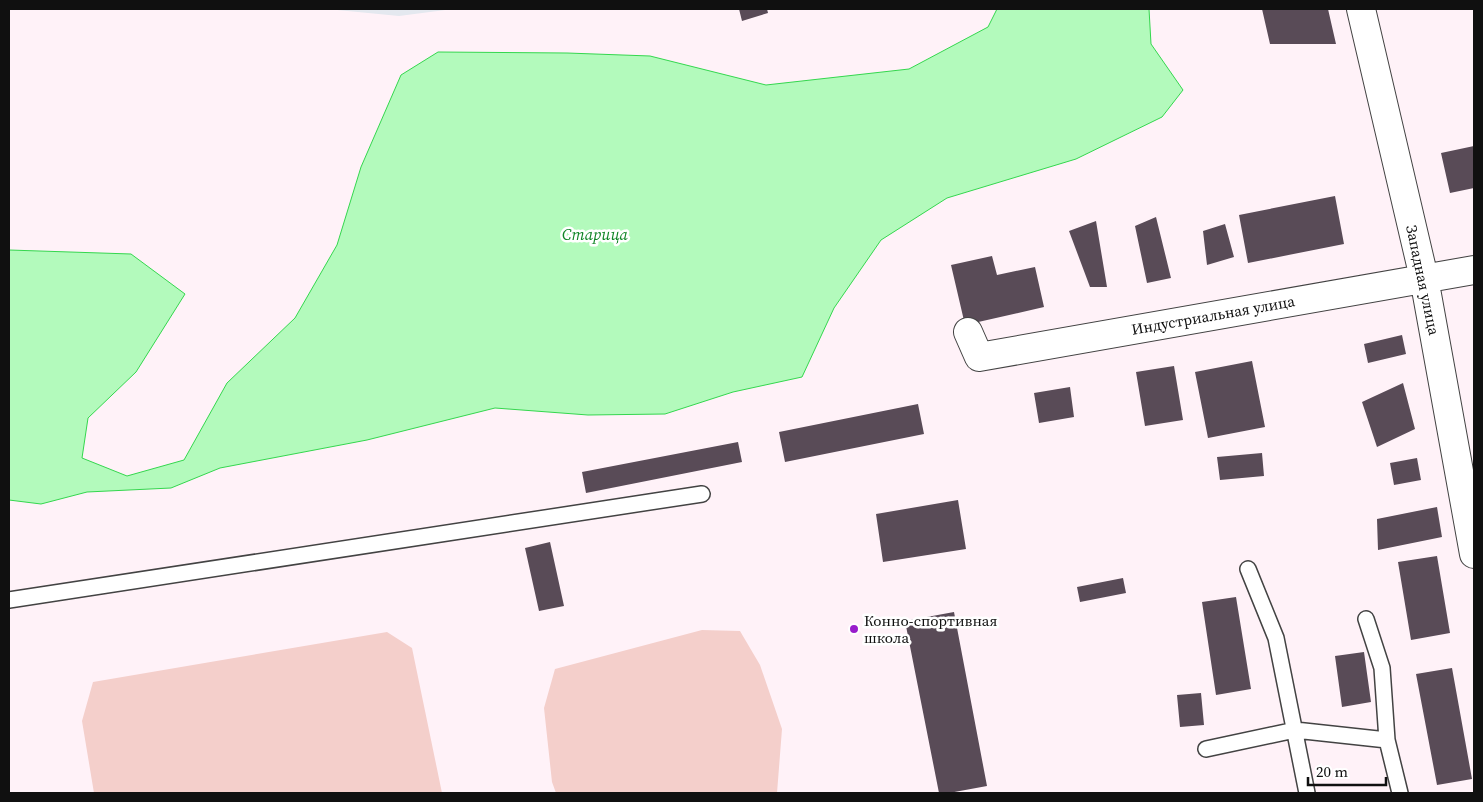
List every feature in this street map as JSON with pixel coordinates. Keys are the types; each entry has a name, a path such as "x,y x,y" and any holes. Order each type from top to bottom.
{"street":[{"name":"Западная улица","path":"1362,9 1424,278 1474,554"},
{"name":"Индустриальная улица","path":"968,332 979,357 1474,270"}],"lane":[{"path":"9,600 702,494"},
{"path":"1248,568 1276,638 1307,793"},
{"path":"1366,619 1382,668 1387,740 1400,793"},
{"path":"1206,749 1295,730 1387,740"}],"shaded area":[{"path":"327,9 453,9 399,16"},
{"path":"702,630 740,631 760,665 782,729 777,793 556,793 552,782 544,708 555,669"},
{"path":"387,632 412,648 442,793 94,793 82,721 93,682"}],"water":[{"name":"Старица","path":"997,9 1149,9 1151,44 1183,90 1162,117 1076,159 947,198 881,240 834,308 802,377 733,392 665,414 588,415 495,408 367,440 220,468 171,488 87,492 41,504 9,500 9,250 131,254 185,294 136,372 88,418 82,458 127,476 184,460 227,383 295,318 337,245 361,167 401,75 438,52 650,56 766,85 909,69 988,27"}],"building":[{"path":"739,9 767,9 768,13 742,21"},
{"path":"1262,9 1328,9 1336,44 1270,44"},
{"path":"1474,146 1474,188 1450,193 1441,153"},
{"path":"1335,196 1344,244 1248,263 1239,215"},
{"path":"1156,217 1171,278 1147,283 1135,226"},
{"path":"1096,221 1107,287 1090,287 1069,231"},
{"path":"1225,224 1234,257 1207,265 1203,231"},
{"path":"992,256 997,275 1035,267 1044,307 965,325 951,265"},
{"path":"1402,335 1406,354 1368,363 1364,344"},
{"path":"1252,361 1265,427 1208,438 1195,372"},
{"path":"1174,366 1183,420 1145,426 1136,372"},
{"path":"1403,383 1415,429 1377,447 1362,402"},
{"path":"1070,387 1074,417 1039,423 1034,393"},
{"path":"918,404 924,434 785,462 779,432"},
{"path":"738,442 742,462 586,493 582,472"},
{"path":"1262,453 1264,476 1220,480 1217,457"},
{"path":"1417,458 1421,480 1394,485 1390,463"},
{"path":"958,500 966,549 883,562 876,514"},
{"path":"1437,507 1442,537 1378,550 1377,519"},
{"path":"550,542 564,606 539,611 525,548"},
{"path":"1437,556 1450,633 1411,640 1398,562"},
{"path":"1123,578 1126,593 1080,602 1077,587"},
{"path":"1236,597 1251,689 1216,695 1202,602"},
{"path":"954,612 987,786 939,793 905,621"},
{"path":"1364,652 1371,702 1342,707 1335,656"},
{"path":"1452,668 1472,779 1437,785 1416,674"},
{"path":"1201,693 1204,725 1180,727 1177,695"}],"place":[{"name":"Конно-спортивная школа","path":"854,629"}]}
